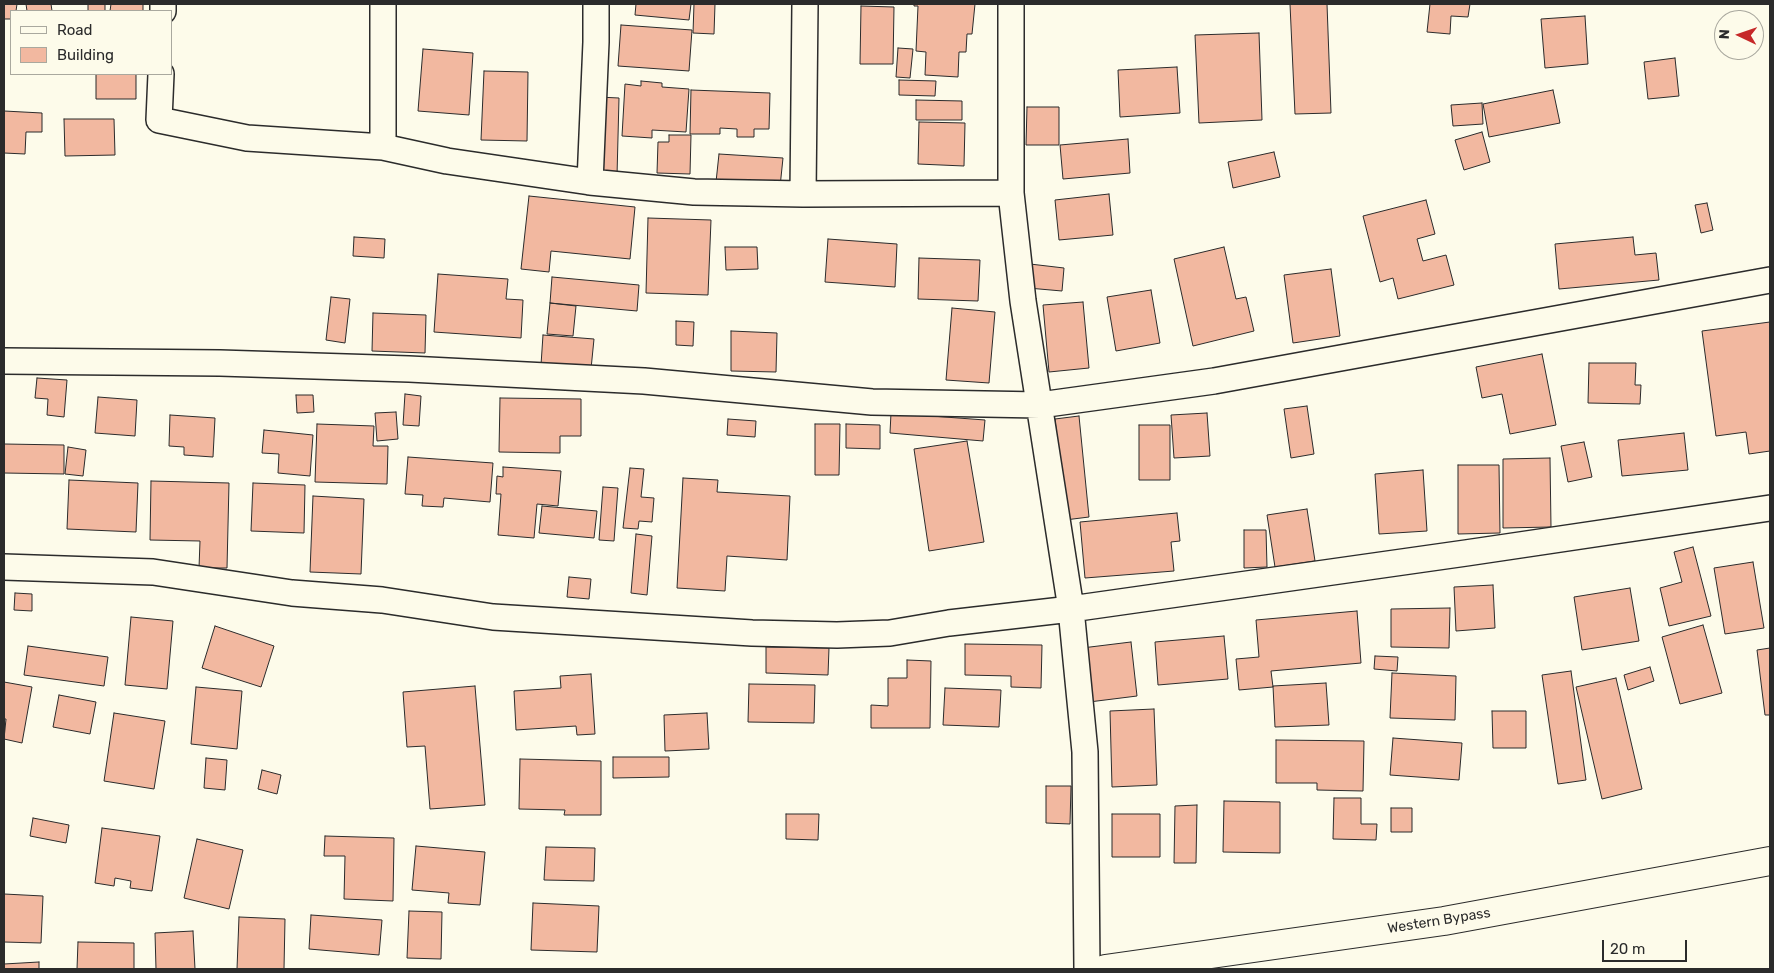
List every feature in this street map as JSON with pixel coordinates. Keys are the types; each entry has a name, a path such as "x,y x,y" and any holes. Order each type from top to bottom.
{"main road":[{"name":"Western Bypass","path":"1105,969 1444,921 1770,861"}],"street":[{"path":"383,4 383,147"},
{"path":"590,182 596,4"},
{"path":"803,194 805,4"},
{"path":"1010,4 1011,193 1023,301 1071,609 1085,752 1087,969"},
{"path":"161,75 159,120 247,138 383,147 447,161 590,182 694,192 803,194 1011,193"},
{"path":"4,360 220,363 409,369 644,381 872,402 1040,405 1214,381 1770,280"},
{"path":"4,566 153,572 292,593 382,600 493,617 761,633 837,635 890,633 949,623 1071,609 1770,508"}],"building":[{"path":"4,4 17,4 16,10 10,10 10,19 4,19"},
{"path":"26,4 51,4 52,10 27,10"},
{"path":"88,4 105,4 105,10 88,10"},
{"path":"111,4 143,4 143,10 110,10"},
{"path":"636,4 691,4 689,20 635,15"},
{"path":"694,4 715,4 714,34 693,33"},
{"path":"914,4 975,4 972,34 967,34 966,52 959,52 958,77 925,75 926,52 916,51 918,6 914,6"},
{"path":"1290,4 1327,4 1331,113 1295,114"},
{"path":"1430,4 1470,4 1468,17 1451,16 1450,34 1427,32"},
{"path":"861,6 894,7 893,64 860,64"},
{"path":"1585,16 1588,64 1545,68 1541,19"},
{"path":"621,25 692,30 689,71 618,66"},
{"path":"1259,33 1262,120 1199,123 1195,35"},
{"path":"898,48 913,49 910,78 896,77"},
{"path":"423,49 473,53 469,115 418,111"},
{"path":"1675,58 1679,96 1648,99 1644,62"},
{"path":"1177,67 1180,113 1120,117 1118,70"},
{"path":"484,71 528,72 527,141 481,140"},
{"path":"96,75 136,75 136,99 96,99"},
{"path":"899,80 936,81 935,96 899,95"},
{"path":"641,81 662,83 662,87 689,89 686,132 652,130 652,138 622,136 625,84 641,86"},
{"path":"691,90 770,93 769,129 754,129 754,137 737,137 737,129 720,128 720,134 690,134"},
{"path":"1553,90 1560,123 1489,137 1483,104"},
{"path":"598,97 619,98 617,176 596,175"},
{"path":"916,100 962,101 962,120 916,120"},
{"path":"1482,103 1483,124 1453,126 1451,105"},
{"path":"1027,107 1059,107 1059,145 1026,145"},
{"path":"4,111 42,113 42,132 26,132 25,154 4,153"},
{"path":"64,119 114,119 115,155 65,156"},
{"path":"919,122 965,123 964,166 918,164"},
{"path":"1482,132 1490,162 1464,170 1455,140"},
{"path":"669,135 691,135 690,174 657,173 658,142 669,142"},
{"path":"1128,139 1130,173 1063,179 1060,145"},
{"path":"1274,152 1280,177 1233,188 1228,162"},
{"path":"719,154 783,158 780,187 716,182"},
{"path":"1109,194 1113,235 1059,240 1055,200"},
{"path":"529,196 635,207 630,259 551,251 549,272 521,269"},
{"path":"1426,200 1435,234 1417,239 1423,261 1446,255 1454,285 1398,299 1393,278 1380,282 1363,216"},
{"path":"1707,203 1713,230 1701,233 1695,205"},
{"path":"648,218 711,220 708,295 646,293"},
{"path":"354,237 385,239 384,258 353,256"},
{"path":"1633,237 1635,255 1656,253 1659,280 1559,289 1555,244"},
{"path":"828,239 897,244 895,287 825,282"},
{"path":"725,247 757,247 758,269 726,270"},
{"path":"1224,247 1236,299 1246,297 1254,331 1193,346 1174,259"},
{"path":"919,258 980,260 978,301 918,299"},
{"path":"1030,264 1064,268 1062,291 1028,288"},
{"path":"1331,269 1340,336 1293,343 1284,275"},
{"path":"438,274 508,279 506,299 523,300 521,338 434,332"},
{"path":"552,277 639,285 637,311 550,303"},
{"path":"1151,290 1160,343 1116,351 1107,297"},
{"path":"331,297 350,299 345,343 326,340"},
{"path":"1083,302 1089,368 1049,372 1043,305"},
{"path":"550,303 576,306 573,336 547,334"},
{"path":"952,308 995,312 989,383 946,380"},
{"path":"373,313 426,315 425,353 372,351"},
{"path":"676,321 694,322 693,346 676,345"},
{"path":"1770,322 1770,451 1749,454 1746,432 1716,436 1702,331"},
{"path":"731,331 777,333 776,372 731,371"},
{"path":"543,335 594,339 591,369 541,365"},
{"path":"1542,354 1556,425 1510,434 1502,394 1482,398 1476,367"},
{"path":"1589,363 1636,363 1635,385 1641,385 1640,404 1588,403"},
{"path":"37,378 67,380 64,417 47,415 48,399 35,398"},
{"path":"405,394 421,396 419,426 403,425"},
{"path":"296,395 313,395 314,412 297,413"},
{"path":"98,397 137,400 135,436 95,433"},
{"path":"500,398 581,399 581,436 560,436 560,453 499,452"},
{"path":"1307,406 1314,454 1291,458 1284,409"},
{"path":"396,412 398,439 377,441 375,413"},
{"path":"891,413 985,420 983,441 890,433"},
{"path":"1207,413 1210,456 1174,458 1171,415"},
{"path":"170,415 215,418 213,457 184,455 184,447 169,446"},
{"path":"1079,416 1089,517 1065,520 1055,419"},
{"path":"728,419 756,421 755,437 727,435"},
{"path":"317,424 374,426 373,446 388,446 387,484 315,482"},
{"path":"815,424 840,424 839,475 815,475"},
{"path":"846,424 880,425 880,449 846,448"},
{"path":"1139,425 1170,425 1170,480 1139,480"},
{"path":"264,430 313,435 310,476 278,473 279,454 262,453"},
{"path":"1684,433 1688,470 1622,476 1618,440"},
{"path":"967,441 984,542 929,551 914,449"},
{"path":"1584,442 1592,477 1568,482 1561,446"},
{"path":"4,444 64,445 64,474 4,473"},
{"path":"68,447 86,450 83,476 65,474"},
{"path":"408,457 493,463 490,502 444,498 443,507 422,506 423,495 405,494"},
{"path":"1550,458 1551,527 1503,528 1503,459"},
{"path":"1458,465 1499,465 1500,533 1458,534"},
{"path":"503,467 561,471 558,506 537,504 534,538 498,535 501,494 496,494 497,476 503,477"},
{"path":"630,468 644,469 641,497 654,498 652,522 639,521 638,529 623,528"},
{"path":"1423,470 1427,531 1379,534 1375,474"},
{"path":"683,478 718,480 717,492 790,496 787,560 727,556 725,591 677,588"},
{"path":"69,480 138,483 136,532 67,529"},
{"path":"151,481 229,483 227,568 199,568 200,541 150,540"},
{"path":"253,483 305,485 304,533 251,531"},
{"path":"603,487 618,488 614,541 599,540"},
{"path":"313,496 364,499 361,574 310,572"},
{"path":"542,506 597,511 594,538 539,533"},
{"path":"1307,509 1315,561 1275,567 1267,515"},
{"path":"1177,513 1180,541 1171,542 1174,571 1085,578 1080,522"},
{"path":"1244,530 1266,530 1267,567 1244,568"},
{"path":"636,534 652,536 647,595 631,593"},
{"path":"1693,547 1711,616 1669,626 1660,588 1682,582 1674,552"},
{"path":"1753,562 1764,628 1725,634 1714,568"},
{"path":"569,577 591,579 589,599 567,597"},
{"path":"1493,585 1495,628 1456,631 1454,587"},
{"path":"1630,588 1639,641 1582,650 1574,597"},
{"path":"15,593 32,594 32,611 14,610"},
{"path":"1450,608 1449,648 1391,647 1391,609"},
{"path":"1357,611 1361,663 1271,671 1273,687 1239,690 1236,659 1259,657 1256,620"},
{"path":"131,617 173,621 167,689 125,685"},
{"path":"1703,625 1722,693 1680,704 1662,637"},
{"path":"215,626 274,646 261,687 202,668"},
{"path":"1224,636 1228,679 1158,685 1155,642"},
{"path":"1131,642 1137,696 1089,702 1082,648"},
{"path":"965,644 1042,645 1041,688 1011,687 1011,676 965,675"},
{"path":"28,646 108,657 104,686 24,675"},
{"path":"766,647 829,648 828,675 766,673"},
{"path":"1770,648 1770,715 1765,715 1757,650"},
{"path":"1375,656 1398,657 1397,671 1374,669"},
{"path":"907,660 931,661 930,728 871,728 871,705 888,706 888,678 907,678"},
{"path":"1650,667 1654,681 1628,690 1624,675"},
{"path":"1571,671 1586,780 1558,784 1542,675"},
{"path":"1392,673 1456,676 1455,720 1390,718"},
{"path":"591,674 595,734 577,735 576,726 516,730 514,691 561,688 560,676"},
{"path":"1616,678 1642,789 1602,799 1576,687"},
{"path":"4,682 32,687 22,743 4,739 6,719 4,719"},
{"path":"1326,683 1329,725 1275,727 1273,686"},
{"path":"749,684 815,685 814,723 748,722"},
{"path":"475,686 485,805 430,809 425,746 407,747 403,692"},
{"path":"196,687 242,691 237,749 191,744"},
{"path":"945,688 1001,690 999,727 943,725"},
{"path":"59,695 96,702 90,734 53,727"},
{"path":"1154,709 1157,785 1112,787 1110,711"},
{"path":"1492,711 1526,711 1526,748 1493,748"},
{"path":"114,713 165,721 154,789 104,781"},
{"path":"707,713 709,749 665,751 664,715"},
{"path":"1393,738 1462,743 1459,780 1390,775"},
{"path":"1276,740 1364,741 1363,791 1317,790 1317,783 1276,783"},
{"path":"613,757 669,757 669,777 613,778"},
{"path":"206,758 227,760 225,790 204,788"},
{"path":"520,759 601,761 601,815 564,815 565,810 519,809"},
{"path":"262,770 281,775 277,794 258,789"},
{"path":"1046,786 1071,786 1070,824 1046,823"},
{"path":"1334,798 1361,798 1361,824 1377,824 1376,840 1333,839"},
{"path":"1224,801 1280,802 1280,853 1223,852"},
{"path":"1197,805 1196,863 1174,863 1175,806"},
{"path":"1391,808 1412,808 1412,832 1391,832"},
{"path":"786,814 819,814 818,840 786,839"},
{"path":"1112,814 1160,814 1160,857 1112,857"},
{"path":"33,818 69,825 66,843 30,836"},
{"path":"102,828 160,836 152,891 130,888 131,881 115,878 114,886 95,883"},
{"path":"325,836 394,838 393,901 344,899 345,856 324,856"},
{"path":"197,839 243,850 229,909 184,898"},
{"path":"416,846 485,852 480,905 448,903 449,893 412,890"},
{"path":"546,847 595,848 594,881 544,880"},
{"path":"4,894 43,896 41,943 4,942"},
{"path":"533,903 599,906 597,952 531,950"},
{"path":"409,911 442,912 441,959 407,958"},
{"path":"311,915 382,920 379,955 309,949"},
{"path":"239,917 285,919 284,969 237,969"},
{"path":"193,931 195,969 156,969 155,933"},
{"path":"78,942 134,943 134,969 77,969"},
{"path":"39,962 39,969 4,969 4,964"}]}
